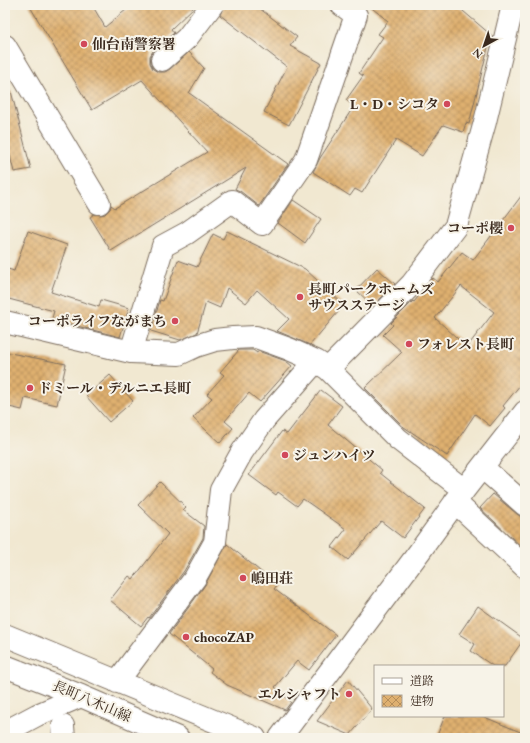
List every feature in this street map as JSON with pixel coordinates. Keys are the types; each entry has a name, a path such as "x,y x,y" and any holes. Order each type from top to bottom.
{"street":[{"path":"162,60 187,38 212,5"},
{"path":"131,352 163,246 188,233 232,201 262,224 306,160 356,15 342,5"},
{"path":"117,682 195,578 215,542 221,490 242,452 264,420 322,365 412,284 456,226 485,122 514,5"},
{"path":"5,46 99,203"},
{"path":"5,322 131,352 179,354 196,346 215,340 256,338 289,349 322,365 398,439 460,496 525,567"},
{"path":"280,738 416,558 460,496 525,412"},
{"path":"482,467 525,505"},
{"path":"5,635 255,738"},
{"name":"長町八木山線","path":"5,666 81,696 178,738"},
{"path":"5,732 37,715 81,696"}],"building":[{"path":"29,5 92,5 105,27 132,5 196,5 171,29 174,33 153,51 150,56 150,63 153,69 158,72 165,72 189,52 204,68 189,93 288,164 259,206 240,191 235,189 246,168 111,251 90,217 94,214 105,214 110,209 111,205 115,208 207,152 142,80 92,110"},
{"path":"224,5 255,5 297,37 290,46 321,63 289,125 264,112 287,67 220,15"},
{"path":"368,5 456,5 491,35 469,124 466,123 463,132 443,125 422,156 396,140 362,193 355,189 350,196 313,172 320,158 354,106 346,100 363,76 359,73 383,37 378,34 388,21"},
{"path":"11,91 31,169 14,172 5,136 5,92"},
{"path":"525,191 525,379 503,406 505,408 490,426 475,414 447,456 404,427 365,388 402,352 383,335 393,325 391,323 413,301 414,302 433,278 438,282 462,252 473,260","holes":["461,286 494,312 467,347 435,318"]},
{"path":"293,200 321,219 305,243 278,223"},
{"path":"28,231 67,245 51,292 99,307 101,300 129,308 120,337 52,318 54,311 5,298 5,268 14,271"},
{"path":"227,231 305,269 344,305 310,345 277,331 289,319 257,290 246,303 227,288 220,308 206,302 197,333 180,340 151,331 160,300 163,301 178,260 197,267 213,234 223,239"},
{"path":"377,268 395,284 373,306 356,290"},
{"path":"239,350 253,350 257,353 258,351 286,361 292,366 260,402 249,393 225,421 233,428 220,443 193,418 212,398 207,394 224,375 220,372"},
{"name":"ドミール・デルニエ長町","path":"5,352 66,364 57,405 25,398 22,410 5,406"},
{"path":"110,375 133,401 109,422 86,396"},
{"path":"321,390 342,406 328,425 382,470 380,473 425,509 403,538 381,521 348,560 332,547 346,529 303,499 297,506 278,492 276,495 249,475 282,431 287,434"},
{"path":"160,482 186,507 183,510 204,526 203,538 184,571 149,618 148,617 141,626 110,600 129,576 133,579 168,534 138,505"},
{"path":"493,494 525,520 525,550 480,508"},
{"path":"227,544 277,585 274,589 336,635 309,670 297,661 275,687 291,702 285,710 227,685 210,672 212,669 169,634 205,585"},
{"path":"478,606 524,639 504,666 492,665 471,651 475,644 459,634"},
{"name":"エルシャフト","path":"348,680 372,709 350,735 317,721"},
{"path":"445,717 484,717 525,734 525,738 436,738"}],"place":[{"name":"仙台南警察署","path":"84,44"},
{"name":"L・D・シコタ","path":"447,104"},
{"name":"コーポ櫻","path":"511,228"},
{"name":"長町パークホームズ サウスステージ","path":"300,297"},
{"name":"コーポライフながまち","path":"175,321"},
{"name":"フォレスト長町","path":"409,344"},
{"name":"ドミール・デルニエ長町","path":"30,388"},
{"name":"ジュンハイツ","path":"285,455"},
{"name":"嶋田荘","path":"243,578"},
{"name":"chocoZAP","path":"186,637"},
{"name":"エルシャフト","path":"349,694"}]}
